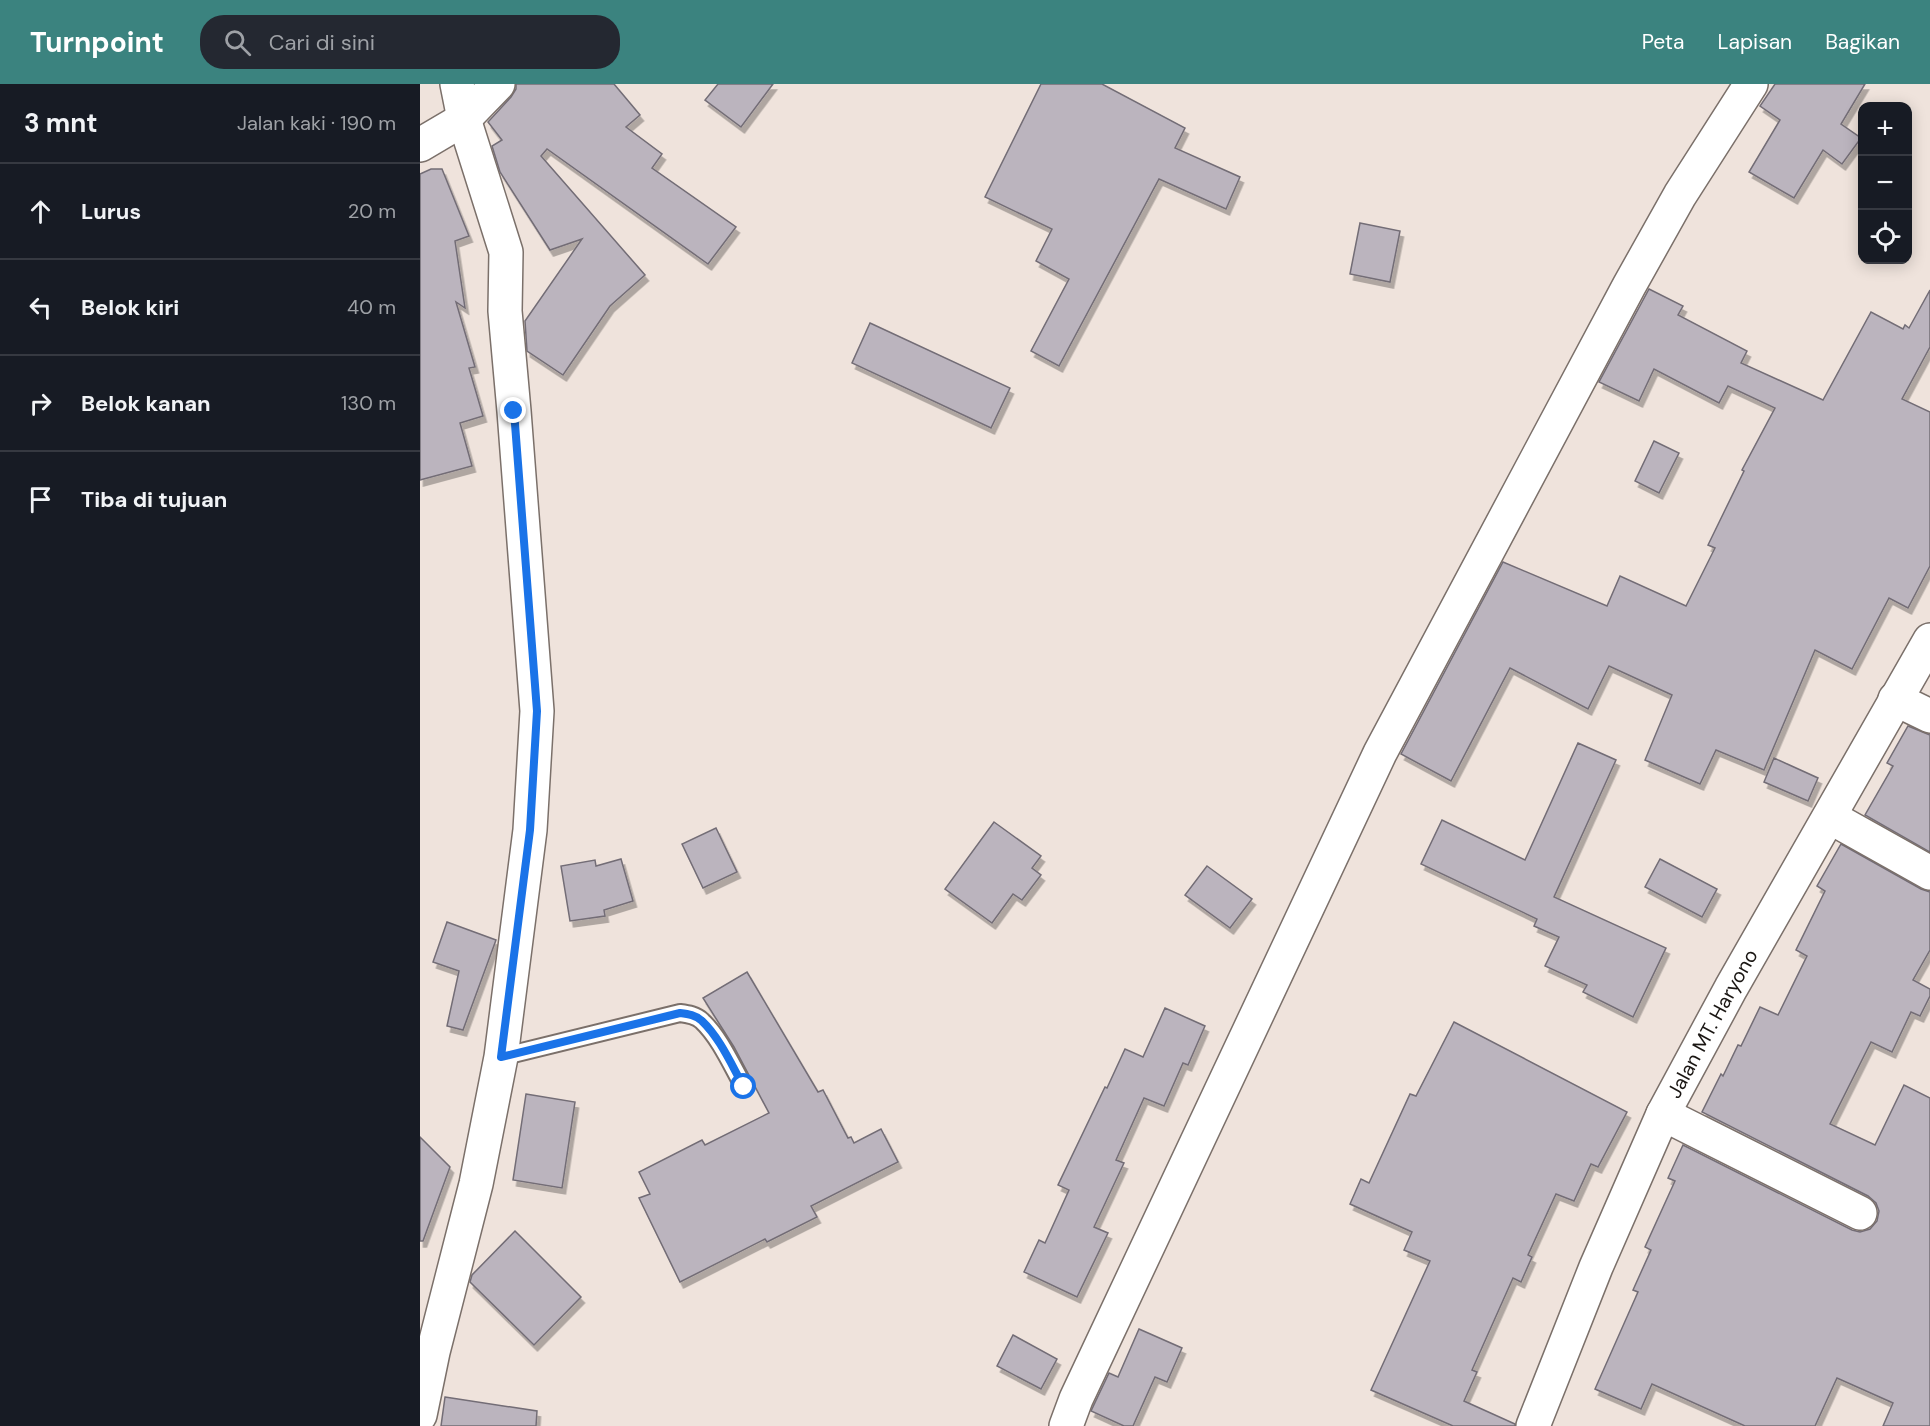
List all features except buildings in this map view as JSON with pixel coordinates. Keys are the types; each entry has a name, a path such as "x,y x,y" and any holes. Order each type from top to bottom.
{"street":[{"path":"420,1414 433,1352 476,1184 501,1057 530,830 537,711 505,311 506,252 464,119 457,84"},
{"path":"420,145 464,119 498,84"},
{"path":"1066,1426 1076,1399 1380,753 1635,276 1680,195 1751,84"},
{"name":"Jalan MT. Haryono","path":"1533,1426 1596,1267 1663,1113 1731,988 1930,640"},
{"path":"1895,699 1930,716"},
{"path":"1830,817 1930,873"},
{"path":"1663,1113 1860,1213"}],"lane":[{"path":"501,1057 680,1013 692,1015 702,1021 717,1041 744,1087"}],"route":[{"path":"514,411 537,711 530,830 501,1057 680,1013 692,1015 702,1021 717,1041 744,1087"}]}
